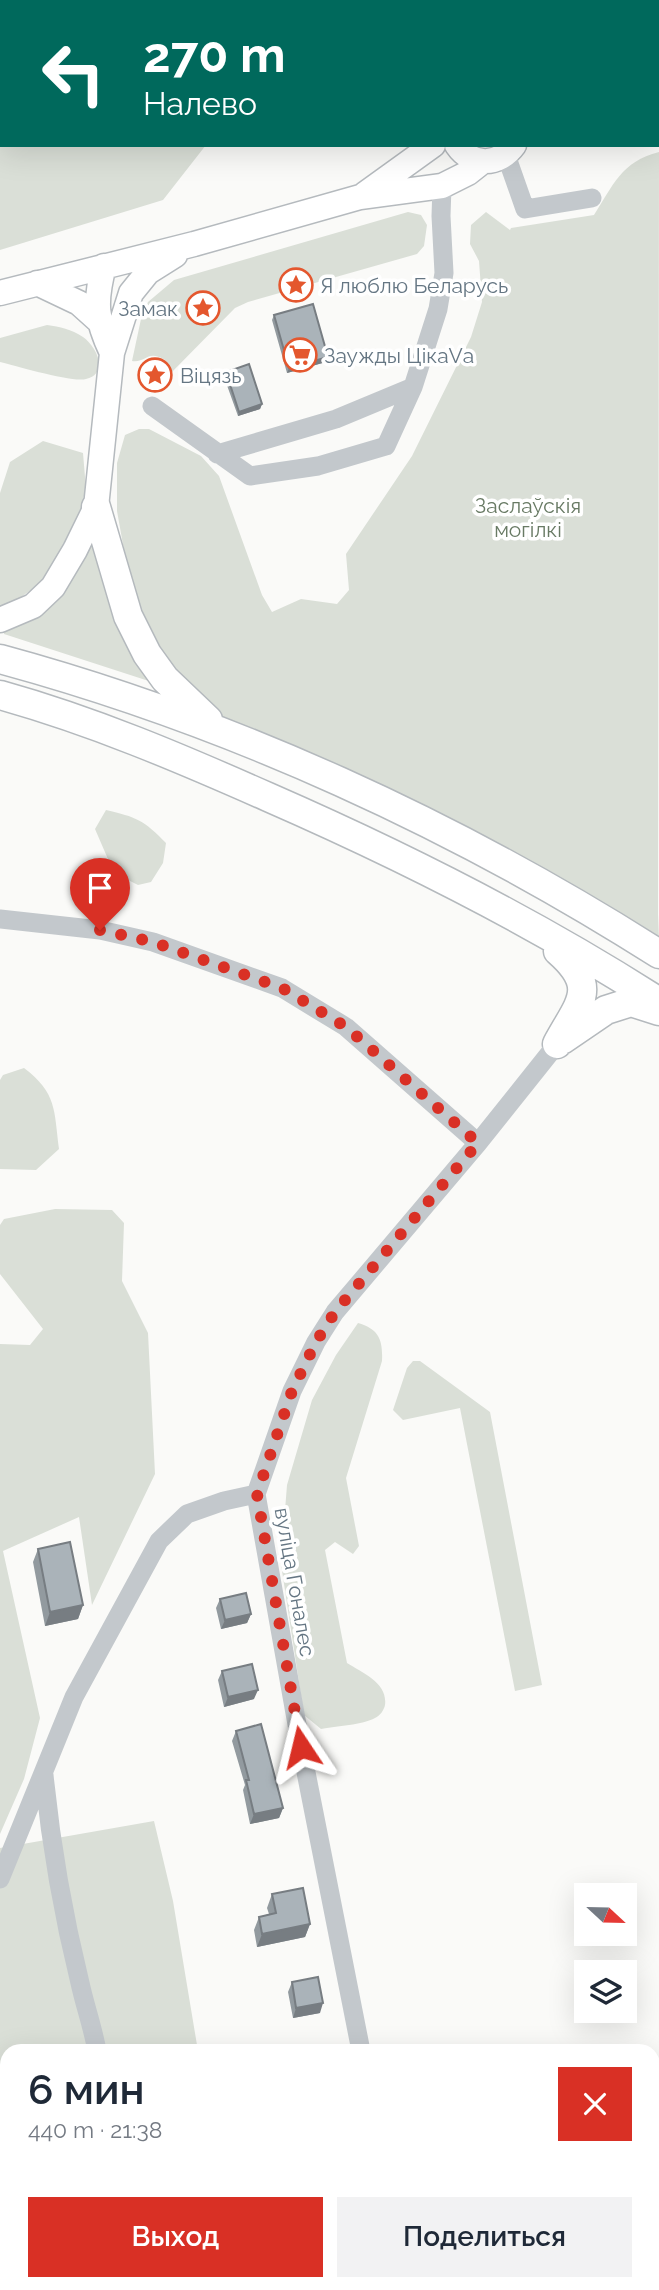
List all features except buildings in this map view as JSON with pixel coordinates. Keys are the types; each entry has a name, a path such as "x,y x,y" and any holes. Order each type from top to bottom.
{"highway":[{"path":"96,507 128,616 147,654 165,679 201,716 224,733"},
{"path":"0,659 151,705 224,733 427,822 531,877 659,954"},
{"path":"0,695 100,726 188,761 338,827 527,924 659,1002"},
{"path":"527,924 573,965 583,982 582,997 557,1044"},
{"path":"557,1044 606,1010 618,1006 631,1002 659,1011"}],"main road":[{"path":"360,197 430,147"},
{"path":"459,147 465,155 482,162 490,162 510,150"},
{"path":"0,293 194,244 360,197 442,186 468,173 482,162"},
{"path":"0,620 33,606 53,587 75,550 96,507 112,353 131,293 148,272 194,244"},
{"path":"104,266 121,279 131,293"},
{"path":"104,266 97,293 99,321 112,353"},
{"path":"37,283 79,303 99,321"}],"street":[{"path":"510,150 525,209 592,198"},
{"path":"152,406 250,476 318,466 386,446 412,387 438,309 444,273 440,216 442,186"},
{"path":"218,454 335,419 412,387"},
{"path":"0,919 100,930 153,942 282,988 346,1027 478,1143"},
{"name":"вуліца Гоналес","path":"360,2044 301,1747 257,1494 292,1391 316,1342 335,1312 478,1143 557,1044"},
{"path":"0,1879 75,1697 159,1541 187,1514 224,1501 257,1494"},
{"path":"44,1771 50,1838 80,1984 96,2044"}],"green space":[{"path":"0,147 204,147 163,200 0,250"},
{"name":"Заслаўскія могілкі","path":"659,152 659,940 517,854 458,823 212,714 164,667 132,595 117,511 117,463 125,435 139,429 149,429 201,456 219,476 262,595 272,612 301,599 337,604 349,590 346,554 412,456 471,337 482,302 479,261 470,244 471,225 486,212 510,230 594,215 613,184 627,168 646,156"},
{"path":"408,212 421,215 427,225 424,246 417,254 235,308 169,375 165,360 159,357 151,356 132,361 141,319 148,302 174,280"},
{"path":"47,325 70,330 88,341 96,353 99,365 93,376 79,380 69,379 0,362 0,338"},
{"path":"43,441 83,453 86,489 74,530 45,580 7,607 0,606 0,493 10,462"},
{"path":"93,532 99,571 109,601 161,685 4,634 3,629"},
{"path":"106,810 139,820 166,843 163,863 151,882 138,885 114,873 95,829"},
{"path":"24,1068 43,1086 52,1103 59,1149 36,1170 0,1169 0,1080 3,1075"},
{"path":"55,1209 112,1210 124,1223 122,1281 148,1333 155,1474 92,1605 79,1517 3,1551 40,1718 24,1779 0,1834 0,1344 30,1345 43,1329 0,1274 0,1225 4,1219"},
{"path":"358,1323 375,1332 382,1354 346,1478 359,1546 353,1554 335,1542 325,1550 347,1663 379,1685 385,1697 385,1705 377,1717 370,1720 321,1729 304,1715 277,1538 283,1536 287,1485 312,1400 336,1355"},
{"path":"413,1361 420,1361 490,1412 542,1685 515,1691 460,1408 403,1420 393,1410 407,1368"},
{"path":"154,1821 173,1901 197,2044 0,2044 0,1848"}],"place":[{"name":"Я люблю Беларусь","path":"296,285"},
{"name":"Замак","path":"203,308"},
{"name":"Заужды ЦікаVа","path":"300,355"},
{"name":"Віцязь","path":"155,375"}],"route":[{"path":"100,930 153,942 282,988 346,1027 478,1143 335,1312 316,1342 292,1391 257,1494 301,1747"}]}
